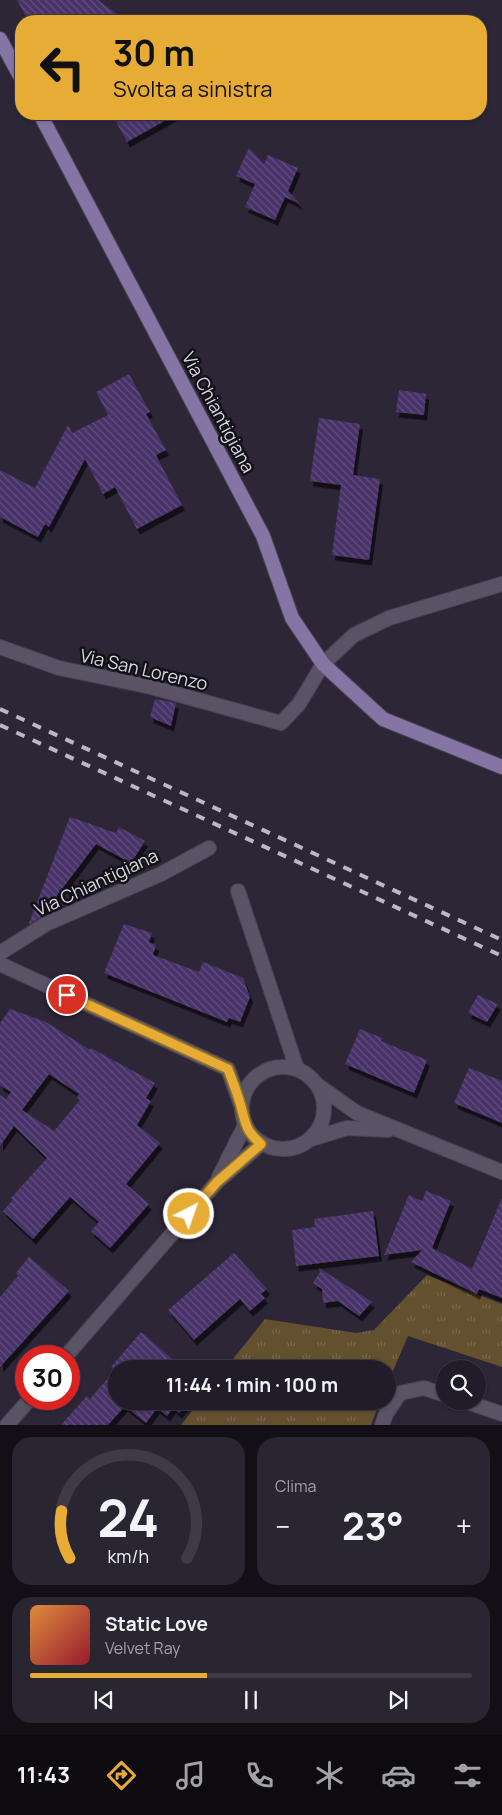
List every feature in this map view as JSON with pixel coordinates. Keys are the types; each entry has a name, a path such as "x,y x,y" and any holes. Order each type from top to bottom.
{"main road":[{"path":"0,39 15,67"},
{"name":"Via Chiantigiana","path":"43,120 263,536 292,618 324,664 383,719 502,767"}],"street":[{"path":"324,664 354,635 389,618 502,584"},
{"name":"Via San Lorenzo","path":"0,647 59,668 151,687 281,723 298,704 324,664"},
{"name":"Via Chiantigiana","path":"0,953 46,924 161,874 209,848"},
{"path":"238,891 297,1069"},
{"path":"0,964 228,1069 241,1105 244,1125 251,1136 261,1144 274,1149 287,1150 300,1146 311,1139 347,1128 399,1130"},
{"path":"241,1105 248,1087 260,1073 285,1066 297,1069 357,1113 502,1172"},
{"path":"311,1139 320,1127 324,1114 324,1099 319,1086"},
{"path":"217,1182 244,1125"},
{"path":"76,1345 217,1182 261,1144"},
{"path":"382,1425 386,1414 400,1393 424,1388 436,1392"},
{"path":"486,1409 502,1414"},
{"path":"7,1425 20,1410"}],"green space":[{"path":"427,1275 502,1304 502,1367 486,1362 486,1360 481,1360 408,1336 396,1364 396,1360 232,1360 265,1319 356,1333 374,1330"},
{"path":"193,1410 377,1410 371,1425 181,1425"}],"building":[{"path":"17,0 98,0 119,15 25,15"},
{"path":"115,120 166,120 127,142"},
{"path":"249,148 264,164 268,155 298,168 288,191 300,204 285,197 275,220 245,207 255,184 236,176"},
{"path":"129,374 150,412 146,414 166,450 156,455 182,505 137,529 115,487 103,494 85,459 49,527 45,524 38,537 0,517 0,470 35,488 68,425 72,433 108,415 96,392"},
{"path":"399,390 426,394 424,415 396,412"},
{"path":"319,418 360,424 353,475 380,479 369,560 332,555 341,485 310,481"},
{"path":"155,699 176,703 171,726 150,717"},
{"path":"70,817 116,833 119,827 145,841 131,863 96,844 40,918 30,924 29,923"},
{"path":"124,924 152,933 149,942 156,945 153,955 199,972 203,962 243,978 250,997 240,1022 229,1018 227,1022 104,973"},
{"path":"478,995 498,1004 487,1022 468,1013"},
{"path":"10,1009 46,1022 90,1050 91,1048 155,1083 146,1098 151,1101 137,1125 160,1143 126,1184 149,1204 110,1248 91,1231 99,1222 70,1197 33,1239 3,1211 13,1200 11,1198 47,1158 14,1126 0,1146 0,1095 6,1099 11,1092 0,1085 0,1023","holes":["49,1074 79,1094 77,1097 80,1100 54,1131 22,1110"]},
{"path":"360,1029 382,1038 381,1041 427,1060 414,1093 345,1064"},
{"path":"469,1068 502,1081 502,1123 454,1103"},
{"path":"426,1191 451,1201 432,1248 472,1269 502,1198 502,1298 479,1289 477,1294 411,1262 422,1250 384,1255 409,1195 422,1201"},
{"path":"373,1211 379,1256 296,1266 292,1230 315,1227 314,1219"},
{"path":"234,1253 267,1289 261,1294 265,1298 250,1311 240,1299 194,1340 168,1310"},
{"path":"29,1257 69,1291 20,1345 15,1345 15,1350 0,1367 0,1297 18,1276 16,1273"},
{"path":"319,1268 372,1302 359,1316 338,1301 323,1303 322,1289 313,1283 320,1272"},
{"path":"141,1332 174,1360 117,1360"},
{"path":"108,1378 108,1410 121,1410 108,1425 61,1425 74,1410 80,1410 80,1404 87,1396 90,1399"},
{"path":"130,1410 156,1410 146,1423"},
{"path":"160,1410 172,1410 167,1416"}],"railway":[{"path":"0,709 502,940"},
{"path":"0,725 502,956"}],"route":[{"path":"67,995 228,1069 241,1105 244,1125 251,1136 261,1144 217,1182 189,1214"}]}
